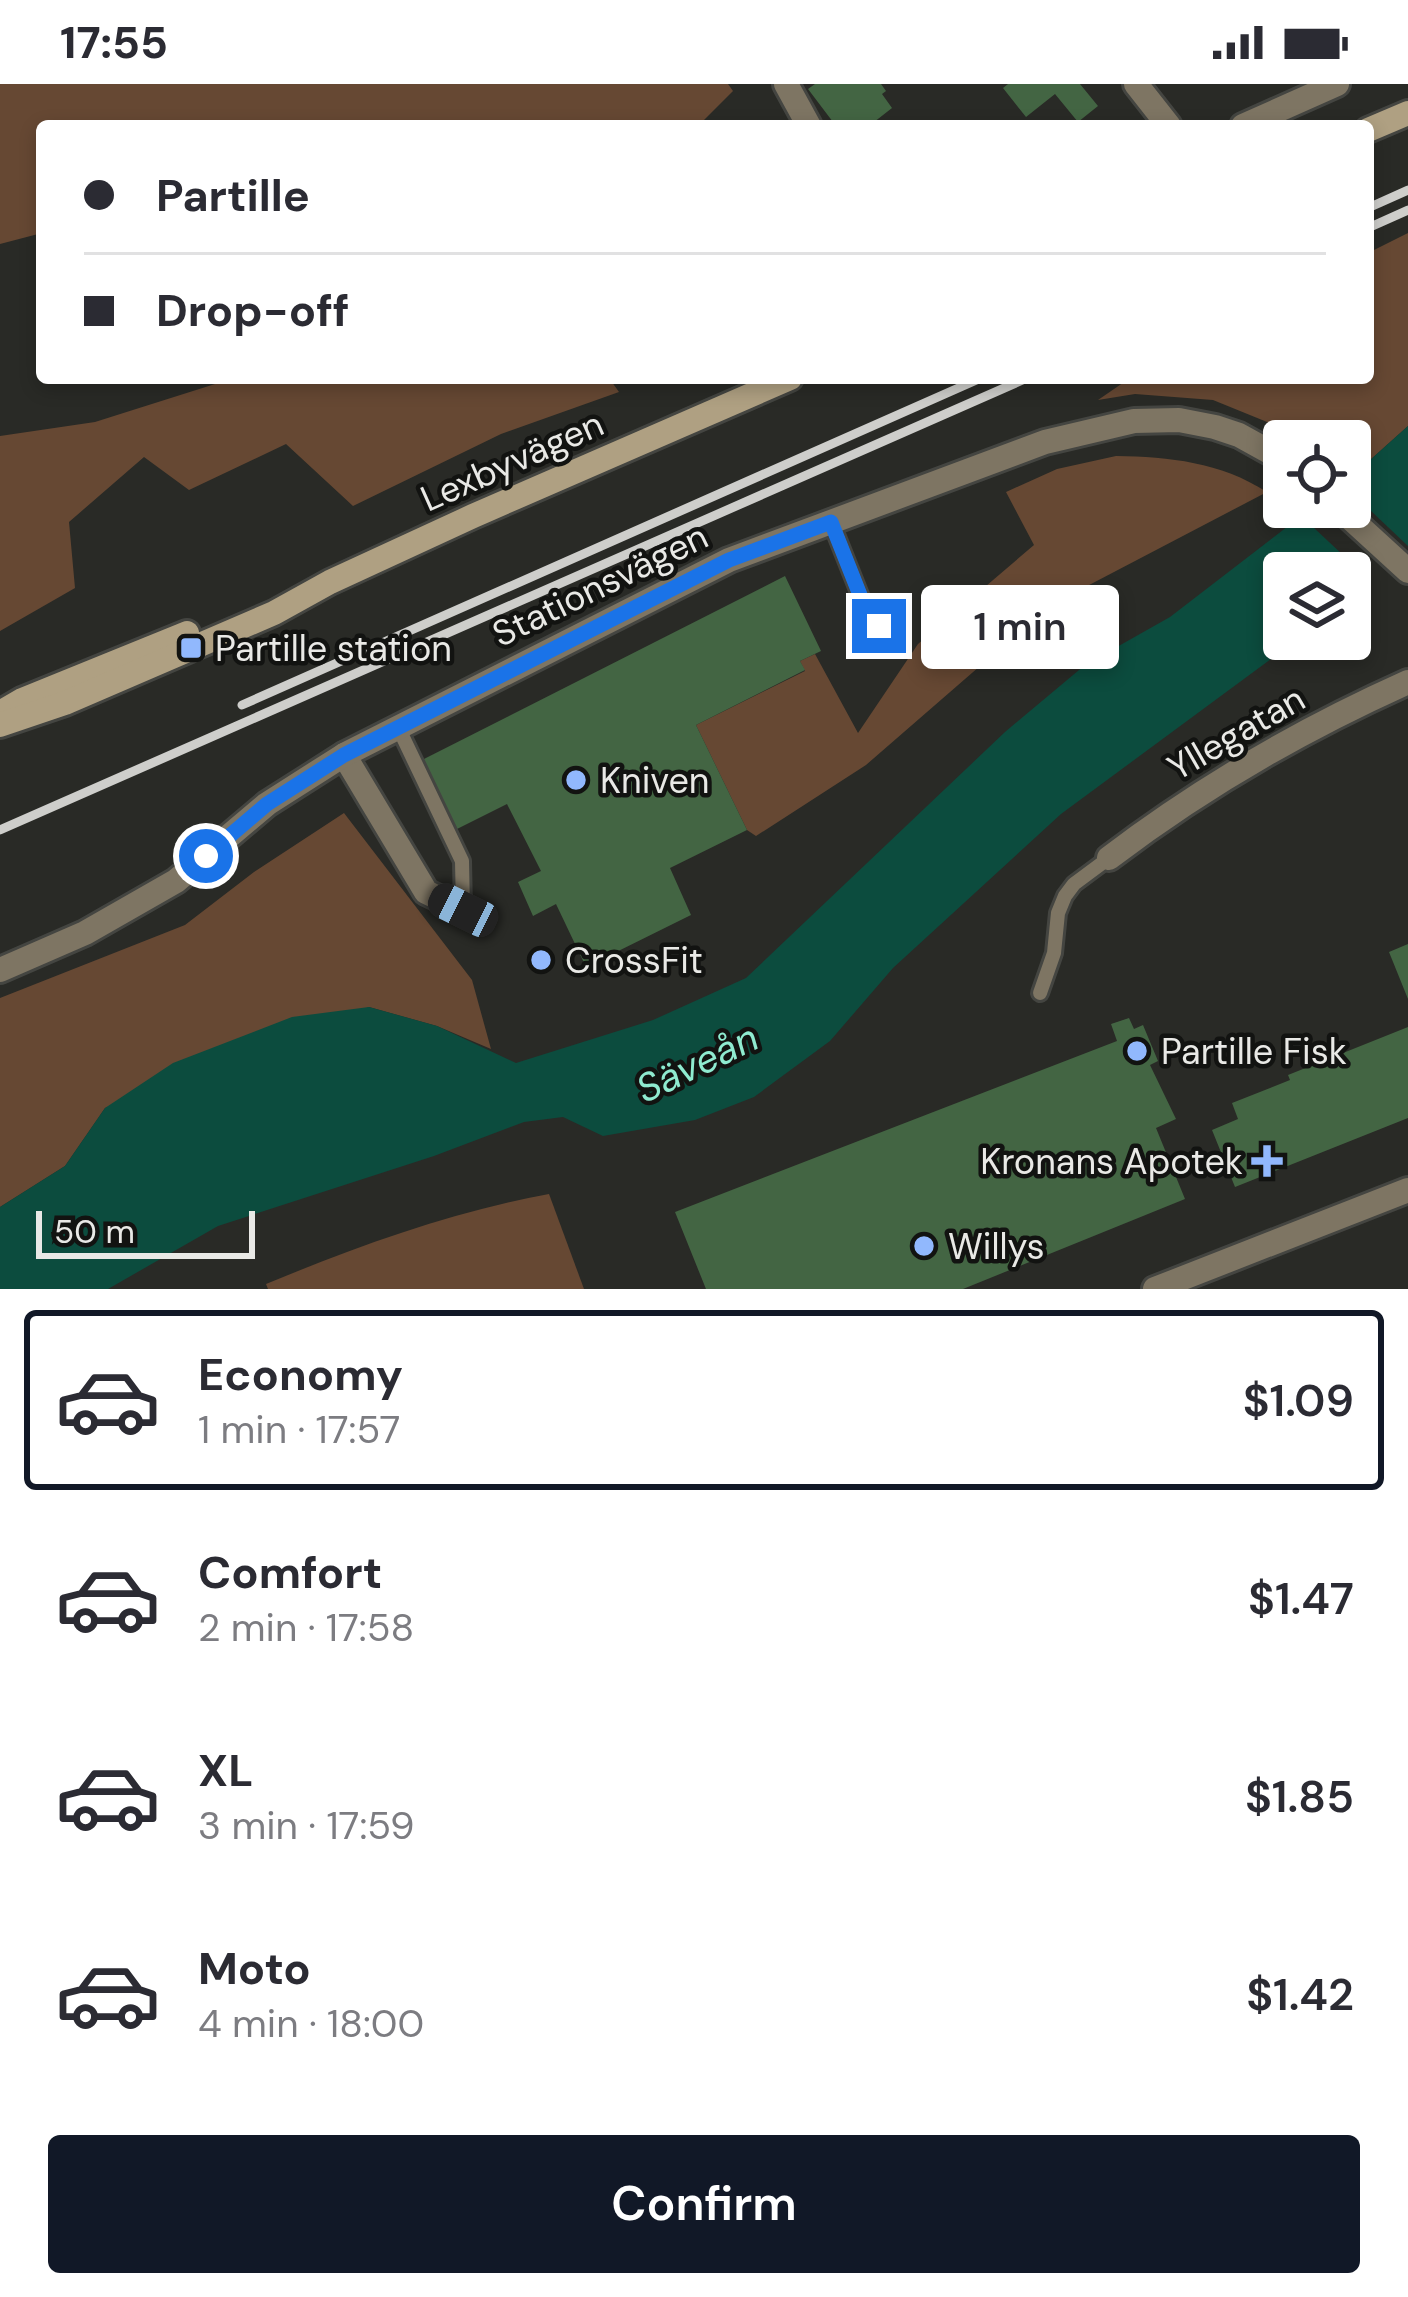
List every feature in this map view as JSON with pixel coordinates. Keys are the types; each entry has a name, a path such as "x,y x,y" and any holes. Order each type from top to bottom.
{"street":[{"path":"786,84 806,120"},
{"path":"1136,84 1164,120"},
{"path":"1256,120 1337,84"},
{"path":"1374,127 1408,113"},
{"name":"Lexbyvägen","path":"0,725 65,703 274,614 330,582 776,384"},
{"name":"Stationsvägen","path":"0,970 85,933 176,881 267,804 344,755 729,560 1045,442 1093,429 1134,421 1179,420 1239,435 1263,448"},
{"path":"1361,528 1408,572"},
{"name":"Lexbyvägen","path":"0,713 283,592 330,582"},
{"name":"Yllegatan","path":"1109,858 1162,818 1272,751 1408,682"},
{"path":"344,755 426,892 463,910"},
{"path":"1155,1289 1408,1190"}],"lane":[{"path":"831,522 862,600 879,626"},
{"path":"399,729 462,861 463,910"},
{"path":"1040,993 1065,896 1109,858"}],"shaded area":[{"path":"0,84 728,84 733,91 704,120 36,120 36,235 0,244"},
{"path":"1408,233 1408,426 1371,459 1371,420 1263,420 1213,400 1135,394 1098,400 1121,384 1374,384 1374,250"},
{"path":"215,384 613,384 619,392 501,434 353,506 286,444 189,490 144,457 69,522 75,588 0,631 0,436 95,422"},
{"path":"1116,456 1156,458 1231,474 1263,490 1263,494 1049,606 866,765 756,836 747,830 696,725 805,671 800,661 815,654 858,733 918,644 1034,545 1006,492 1057,469"},
{"path":"344,813 472,980 491,1049 437,1026 369,1007 105,1108 65,1166 0,1207 0,998 185,925"},
{"path":"549,1194 584,1289 268,1289 266,1284 406,1232"}],"water":[{"name":"Säveån","path":"1408,426 1408,546 1371,582 1371,552 1263,552 1263,660 1270,660 1061,814 893,968 830,1041 754,1097 695,1120 603,1136 563,1117 524,1122 218,1226 108,1289 0,1289 0,1207 65,1166 105,1108 173,1063 292,1017 369,1007 437,1026 516,1063 653,1020 746,978 1005,732 1085,665 1170,617 1286,528 1371,528 1371,459"}],"pier":[{"path":"1371,511 1408,546 1408,555 1376,586 1371,581 1371,552 1340,552 1314,528 1371,528"}],"building":[{"path":"815,84 881,84 892,108 877,120 831,120 808,89"},
{"path":"1008,84 1080,84 1098,106 1076,120 1055,94 1026,117 1003,88"},
{"name":"Kniven","path":"785,576 821,651 800,661 805,670 696,725 747,830 670,868 691,915 586,967 556,904 533,916 518,882 541,871 507,804 455,830 420,761"},
{"path":"1408,944 1408,999 1389,952"},
{"path":"1129,1018 1134,1029 1143,1025 1158,1061 1150,1065 1176,1119 1156,1128 1185,1199 963,1289 706,1289 675,1212 1117,1041 1111,1024"},
{"path":"1408,1027 1408,1118 1235,1187 1212,1130 1238,1119 1232,1103"}],"railway":[{"path":"1374,205 1408,190"},
{"path":"1374,225 1408,210"},
{"path":"242,705 967,384"},
{"path":"0,830 1013,384"}],"place":[{"name":"Partille station","path":"191,648"},
{"name":"Kniven","path":"576,780"},
{"name":"CrossFit","path":"541,960"},
{"name":"Partille Fisk","path":"1137,1051"},
{"name":"Kronans Apotek","path":"1267,1161"},
{"name":"Willys","path":"924,1246"}],"route":[{"path":"206,856 267,804 344,755 729,560 831,522 862,600 879,626"}]}
